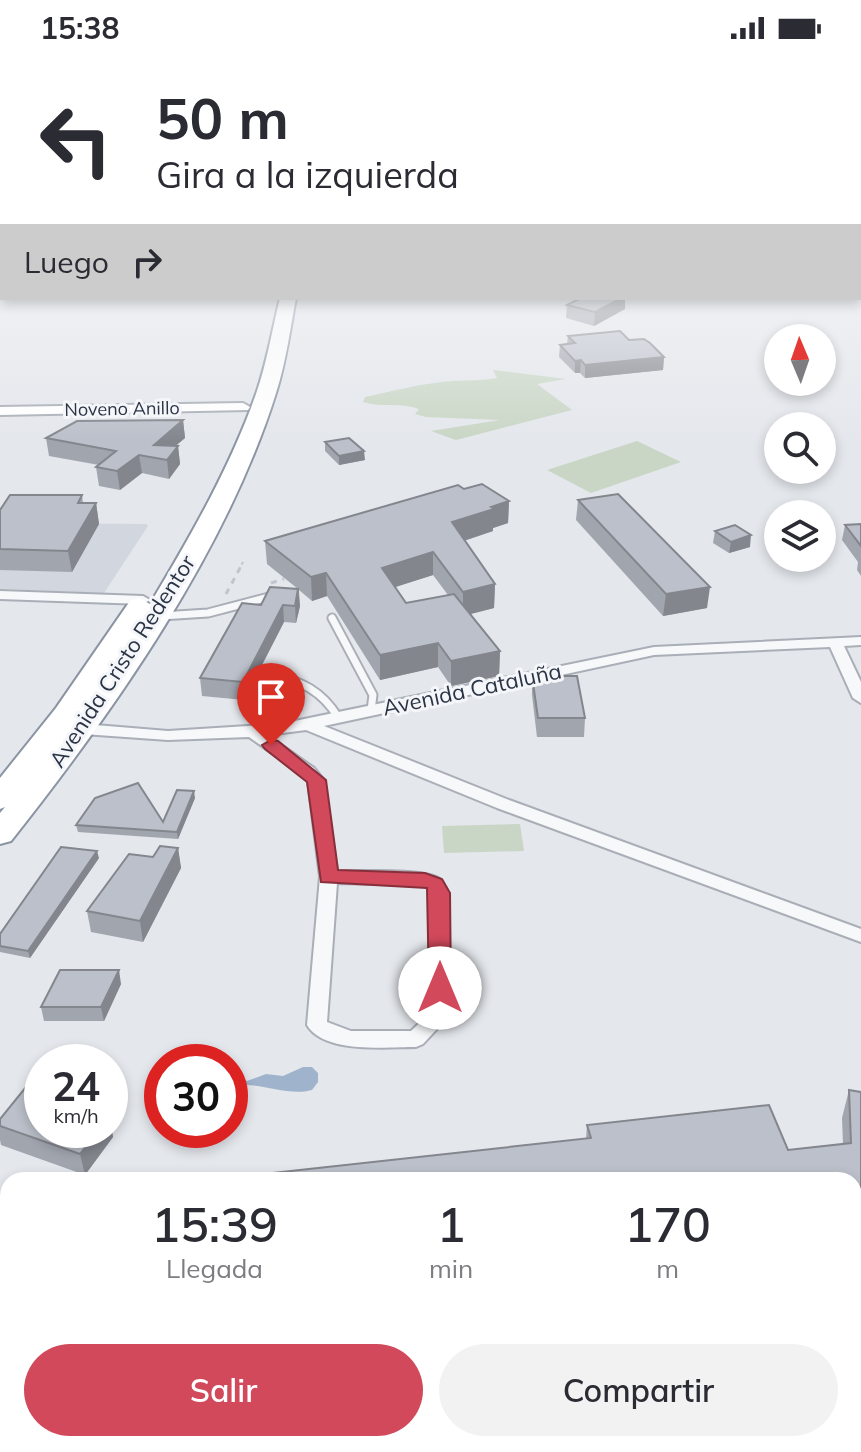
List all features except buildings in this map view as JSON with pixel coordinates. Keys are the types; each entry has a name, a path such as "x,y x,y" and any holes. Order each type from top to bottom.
{"highway":[{"name":"Avenida Cristo Redentor","path":"0,799 149,608 243,407 270,311"},
{"name":"Avenida Cristo Redentor","path":"0,834 83,729 149,608 243,452 267,390 285,311"}],"street":[{"name":"Noveno Anillo","path":"0,411 243,407"},
{"path":"0,595 149,608"},
{"name":"Avenida Cataluña","path":"83,729 187,737 254,733 308,725 654,651 861,641"},
{"path":"835,642 861,698"},
{"path":"308,725 503,804 861,936"},
{"path":"254,733 316,780 329,877 317,1025 328,1035 348,1038 416,1039 440,1015 439,893 435,884 425,879 329,877"}],"lane":[{"path":"149,608 217,611 281,594"},
{"path":"332,618 373,695 371,710"},
{"path":"272,674 305,683 326,695 338,717"}],"path":[{"path":"217,611 243,562"}],"shaded area":[{"path":"0,523 148,526 104,593 0,589"}],"green space":[{"path":"493,370 566,379 537,384 572,410 456,440 431,431 500,420 426,417 415,414 419,409 412,407 363,402 365,397 420,385 497,378"},
{"path":"637,441 681,462 591,493 547,470"},
{"path":"520,824 524,851 444,853 442,826"}],"water":[{"path":"303,1067 312,1067 318,1073 318,1082 312,1090 304,1092 248,1085 248,1081 266,1074 283,1076"}],"route":[{"path":"271,745 316,780 329,877 425,879 435,884 439,893 440,988"}]}
